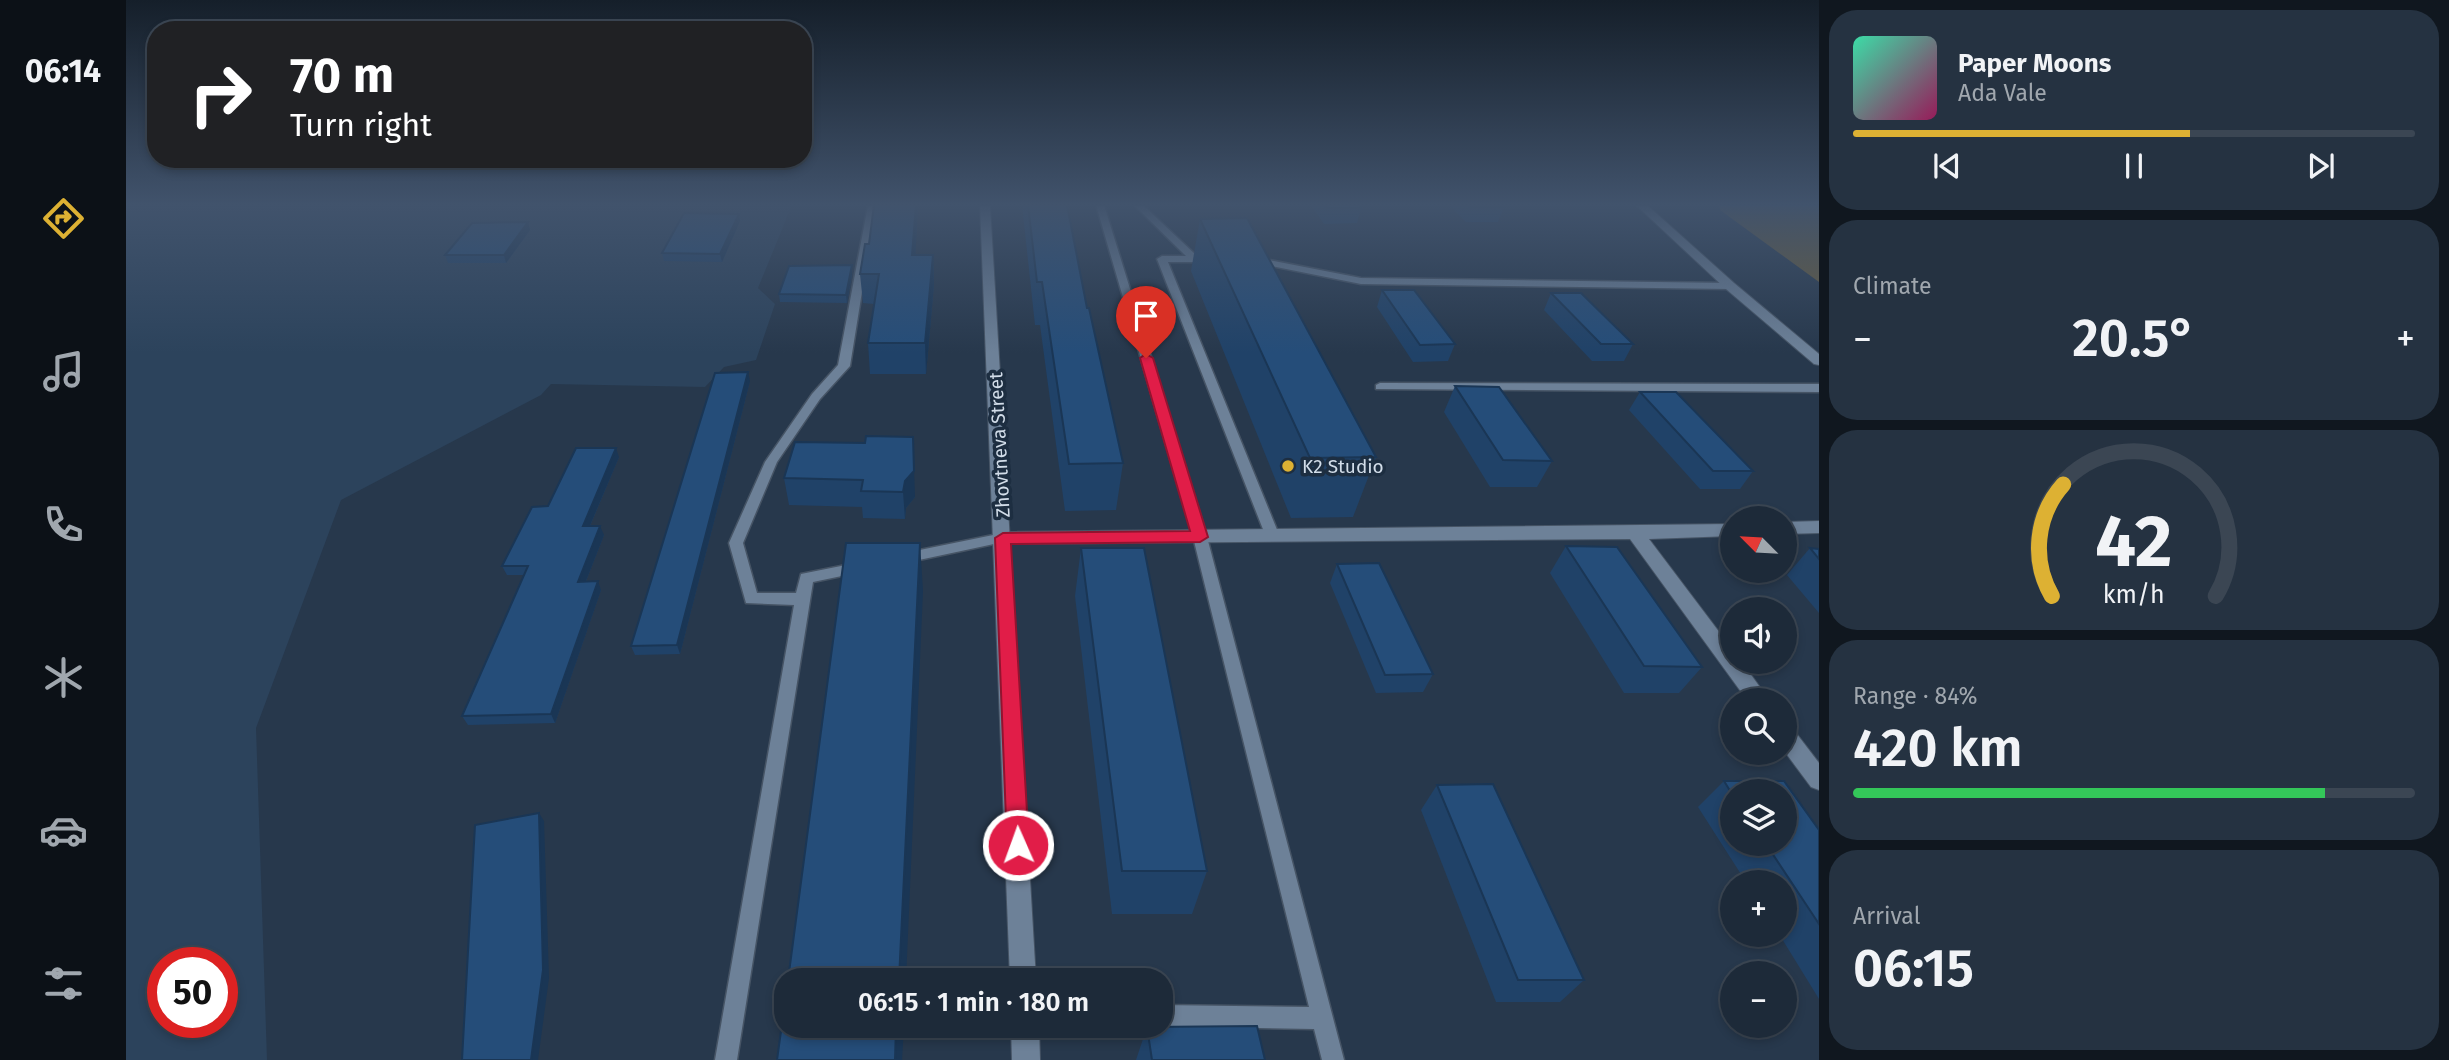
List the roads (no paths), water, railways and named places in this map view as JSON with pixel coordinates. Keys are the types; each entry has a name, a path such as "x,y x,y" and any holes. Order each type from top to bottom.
{"street":[{"name":"Zhovtneva Street","path":"988,254 1022,968"},
{"path":"1695,254 1819,361"},
{"path":"1797,528 1819,527"},
{"path":"1003,538 1720,530"},
{"path":"1635,533 1750,688"},
{"path":"1797,751 1819,780"},
{"path":"1025,1038 1026,1060"}],"lane":[{"path":"803,599 751,599 736,542 771,462 816,397 844,366 864,254"},
{"path":"1115,254 1200,537 1333,1060"},
{"path":"1189,254 1194,259"},
{"path":"1221,259 1162,259 1273,537"},
{"path":"1248,259 1361,281 1730,286"},
{"path":"1380,387 1819,388"},
{"path":"726,1060 806,578 1003,538"},
{"path":"1173,1016 1321,1018"}],"place":[{"name":"K2 Studio","path":"1288,466"}]}
